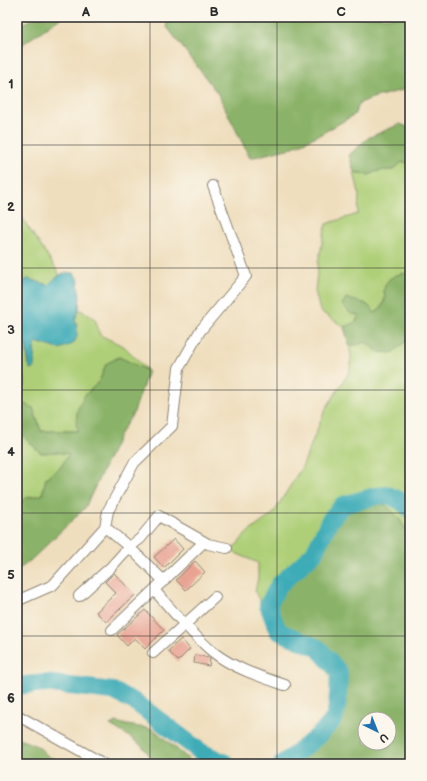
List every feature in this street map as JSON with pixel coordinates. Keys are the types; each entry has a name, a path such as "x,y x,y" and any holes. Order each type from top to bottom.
{"street":[{"path":"17,603 19,600 53,585 105,527 108,511 134,463 172,426 179,368 200,331 246,276 213,186"},
{"path":"78,596 111,567 129,547 140,539 159,516 204,542 227,548"},
{"path":"105,527 129,547 164,581"},
{"path":"112,630 204,542"},
{"path":"154,590 214,653 257,676 285,685"},
{"path":"153,653 215,597"},
{"path":"17,715 104,764"}],"green space":[{"path":"36,17 62,17 17,48 17,27"},
{"path":"166,17 410,17 410,88 372,98 360,103 354,115 321,134 291,148 250,158 218,94 167,27"},
{"path":"400,124 410,128 410,163 402,162 393,170 378,171 369,175 354,172 349,155 368,138"},
{"path":"402,162 410,163 410,273 395,275 384,290 385,297 383,303 375,313 365,303 354,302 359,314 356,322 344,327 320,311 315,291 318,263 326,224 358,214 359,193 354,172 369,175 378,171 393,170"},
{"path":"17,207 24,221 60,275 48,285 28,279 17,285"},
{"path":"410,273 410,338 392,353 378,352 366,342 356,345 349,345 344,327 356,322 359,315 351,314 342,305 346,298 362,302 375,313 384,302 384,291 387,282 397,275"},
{"path":"79,309 95,319 100,335 125,347 148,371 119,357 106,364 99,382 84,396 79,431 41,431 33,408 24,404 17,407 17,380 24,387 24,378 17,371 17,333 20,340 26,345 28,364 35,356 34,347 36,342 59,348 77,327 75,320"},
{"path":"410,338 410,536 398,517 337,523 329,541 313,563 278,595 275,608 260,601 255,592 258,578 258,563 231,551 247,533 273,514 303,465 325,410 350,371 351,356 349,345 356,345 366,342 377,351"},
{"path":"119,357 148,371 134,412 121,432 85,508 31,560 17,571 17,507 26,498 42,495 46,478 60,468 69,454 57,452 41,453 23,436 17,438 17,407 24,404 33,408 41,431 79,431 76,425 77,411 84,396 99,382 106,364"},
{"path":"23,436 41,453 57,452 69,454 60,468 46,478 42,495 26,498 17,507 17,438"},
{"path":"373,501 386,505 398,517 410,536 410,764 294,764 305,757 334,728 344,704 346,676 334,656 317,642 299,635 281,625 275,608 278,596 290,583 313,563 329,541 337,523 346,512 360,503"},
{"path":"116,722 153,729 191,761 198,764 156,764 143,747 110,725"},
{"path":"17,738 39,747 49,757 66,764 17,764"}],"water":[{"path":"66,273 74,273 79,281 79,309 75,320 77,337 73,344 59,349 36,342 34,347 34,369 30,369 26,345 20,340 17,333 17,285 28,279 48,285 56,278"}],"building":[{"path":"174,539 183,549 164,568 154,557"},
{"path":"195,561 205,572 186,590 176,580"},
{"path":"114,573 135,595 106,622 96,612 116,593 105,582"},
{"path":"145,610 164,630 145,649 135,638 127,646 117,635"},
{"path":"181,639 190,649 178,661 168,651"},
{"path":"195,655 210,658 209,666 194,663"}],"waterway":[{"path":"282,764 311,742 332,721 335,716 337,705 339,672 318,648 278,631 268,605 279,585 314,553 330,520 343,505 376,496 388,495 401,501 410,509"},
{"path":"17,686 44,683 113,691 135,702 201,752 227,764"}]}
